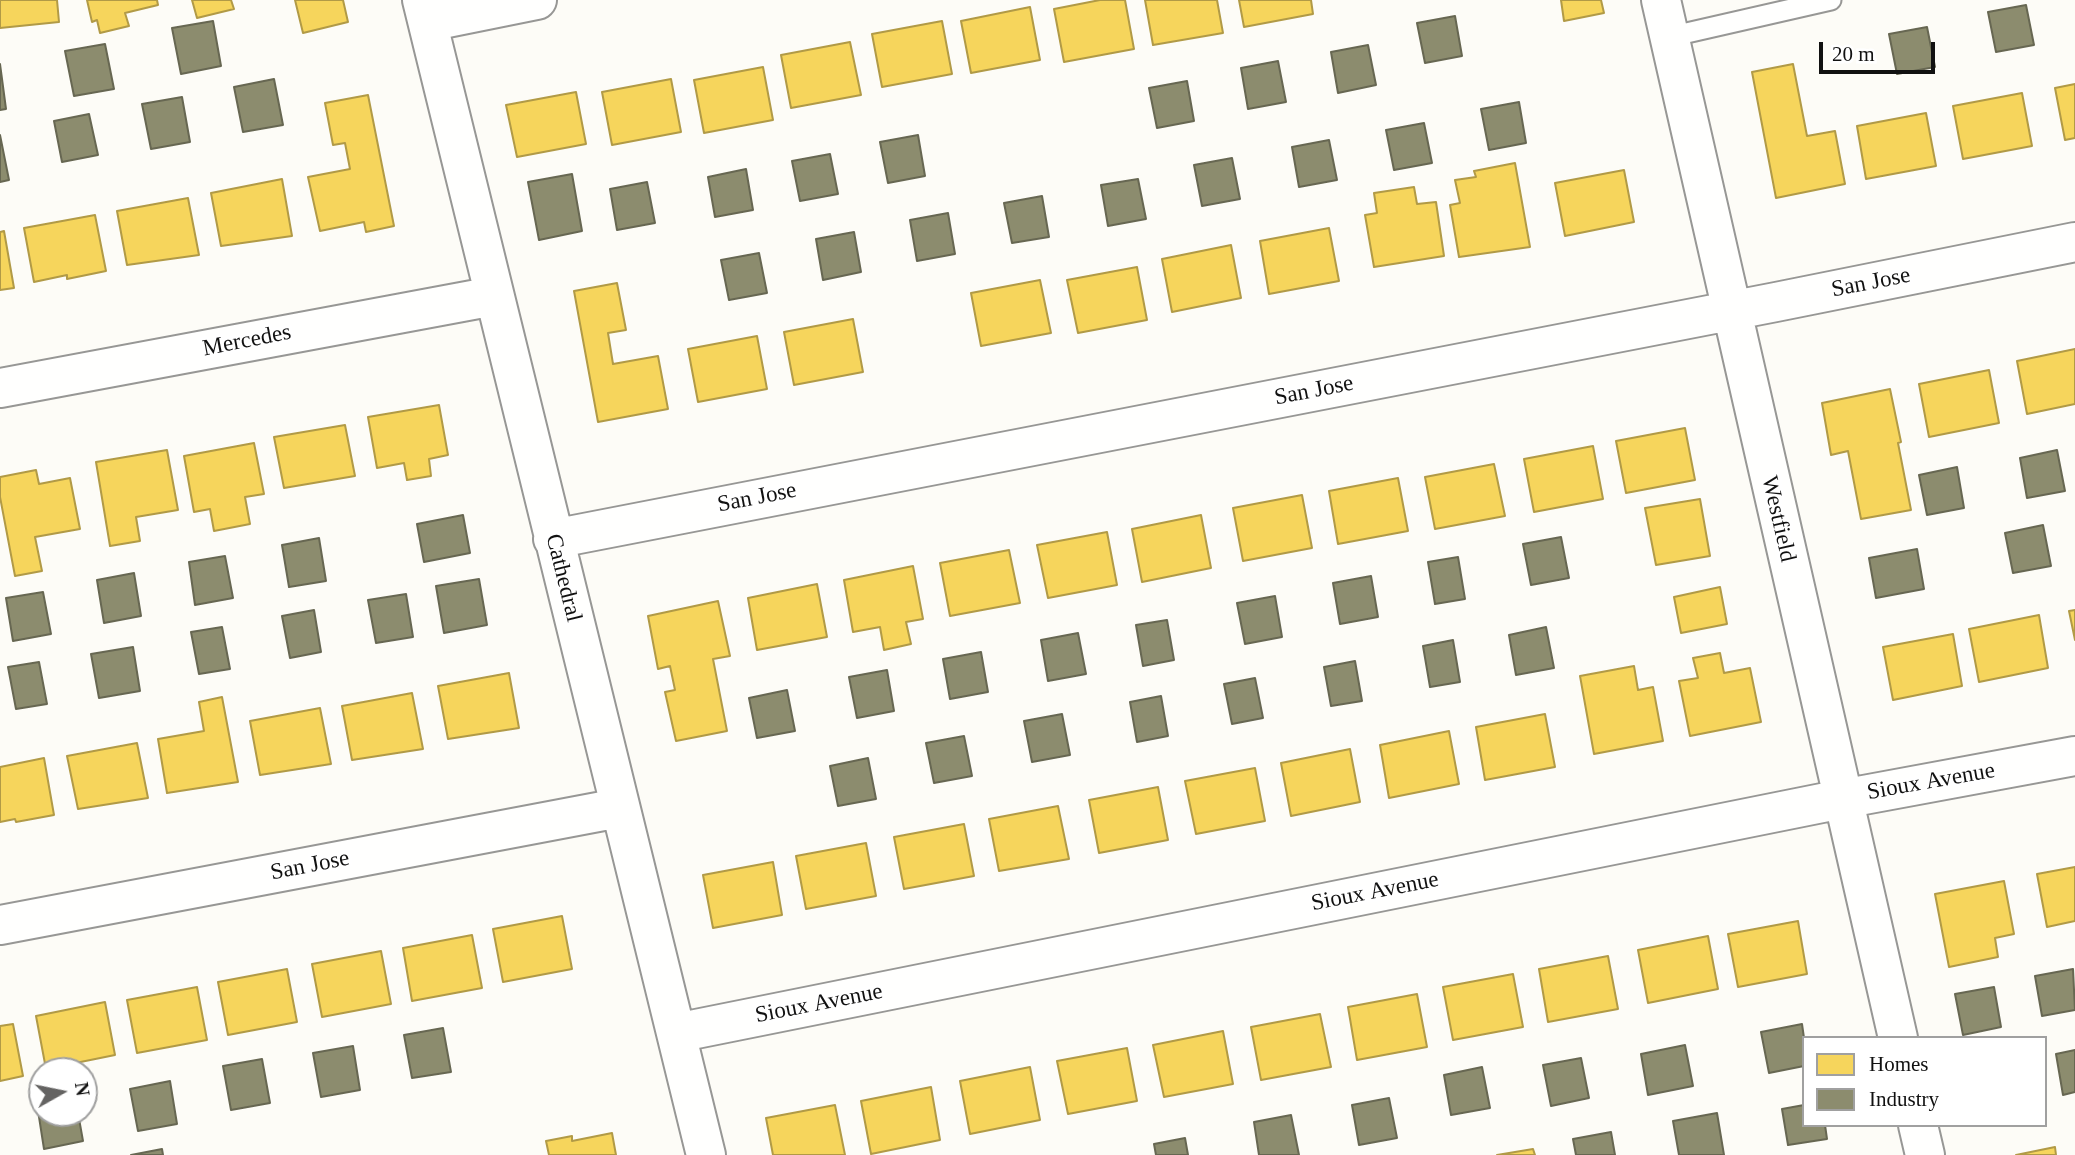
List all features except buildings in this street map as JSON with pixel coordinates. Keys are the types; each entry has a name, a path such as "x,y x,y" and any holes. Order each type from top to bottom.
{"street":[{"path":"425,11 537,0"},
{"name":"Westfield","path":"1661,0 1898,1036"},
{"name":"Cathedral","path":"425,11 706,1155"},
{"name":"San Jose","path":"553,539 2075,242"},
{"name":"Mercedes","path":"0,387 494,296"},
{"name":"Sioux Avenue","path":"676,1032 2075,755"},
{"name":"San Jose","path":"0,925 619,808"},
{"path":"1918,1127 1925,1155"}],"lane":[{"path":"1669,37 1831,0"}]}
